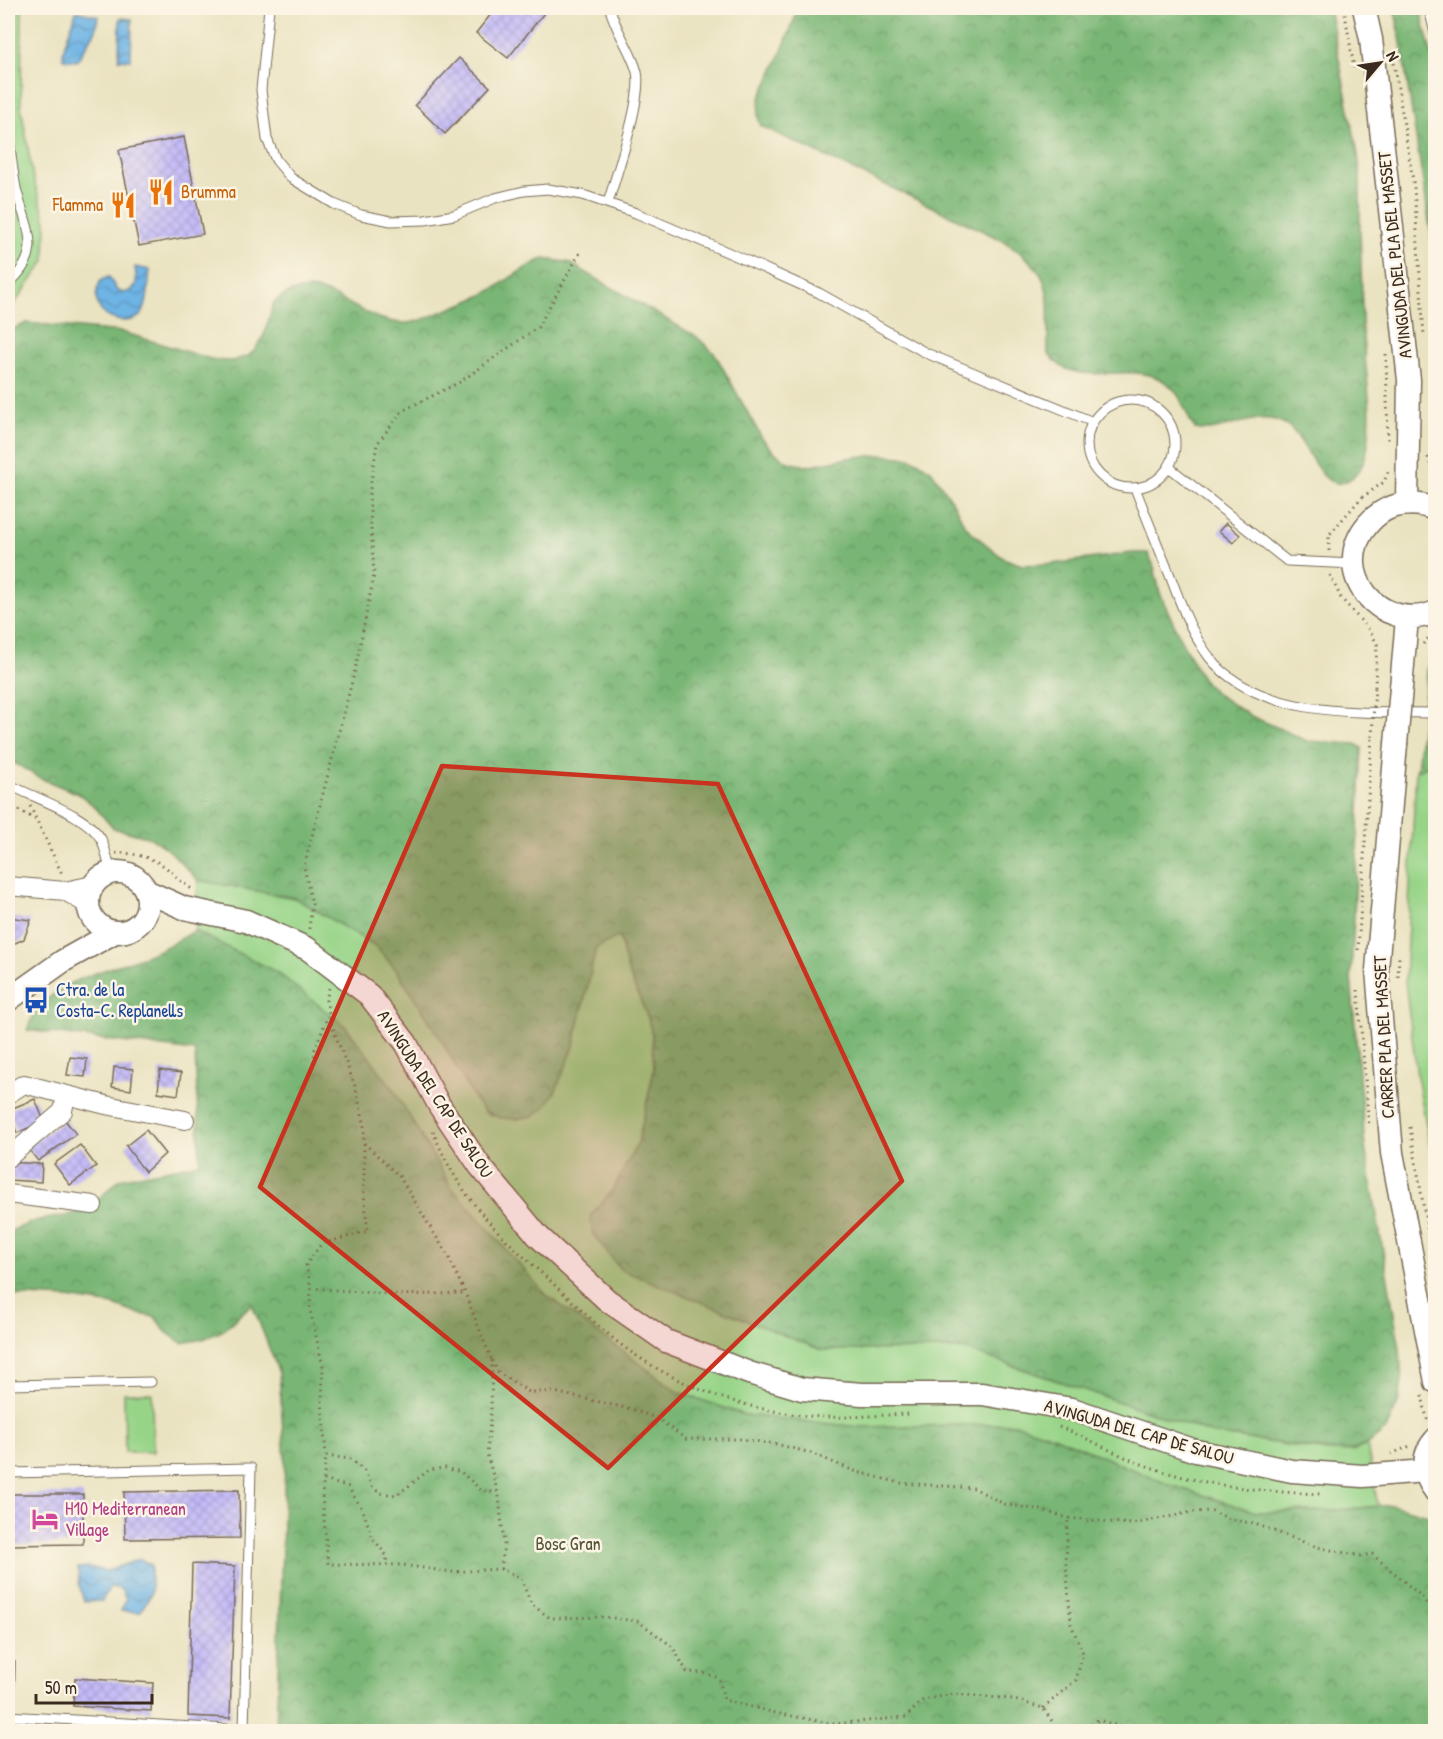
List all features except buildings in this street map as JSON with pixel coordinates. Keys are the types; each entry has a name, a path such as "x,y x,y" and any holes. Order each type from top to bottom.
{"street":[{"name":"AVINGUDA DEL PLA DEL MASSET","path":"1364,8 1371,39 1409,380 1407,504"},
{"path":"1436,510 1427,506 1407,504 1390,508 1375,517 1363,530 1356,546 1355,564 1358,580 1366,594 1377,606 1391,614 1407,618 1436,612"},
{"name":"CARRER PLA DEL MASSET","path":"1407,618 1377,970 1392,1153 1436,1382"},
{"path":"8,886 65,891 98,886 125,873 137,879 146,891 148,905 142,920 129,931 113,933 63,962 8,1000"},
{"path":"98,886 98,925 113,933"},
{"path":"63,962 83,935 98,886"},
{"name":"AVINGUDA DEL CAP DE SALOU","path":"146,891 193,910 246,921 308,949 332,983 369,995 406,1043 439,1105 480,1167 538,1236 607,1300 666,1341 749,1373 802,1389 862,1394 982,1394 1072,1410 1196,1451 1292,1471 1363,1476 1425,1472"},
{"name":"AVINGUDA DEL CAP DE SALOU","path":"142,920 193,910"},
{"path":"8,1094 24,1084 185,1120"},
{"path":"8,1158 63,1111 66,1095"},
{"path":"8,1194 93,1205"},
{"path":"1436,1438 1424,1460 1428,1483 1436,1492"}],"lane":[{"path":"269,8 261,90 267,140 276,160 291,178 334,204 360,215 391,221 425,220 454,215 495,198 524,191 548,189 583,195 636,213 819,293 926,353 1093,422"},
{"path":"608,203 636,100 637,72 613,23 610,8"},
{"path":"1429,8 1436,38"},
{"path":"8,128 16,188 30,232 31,250 26,265 8,284"},
{"path":"1120,401 1143,401 1154,406 1163,413 1174,433 1173,456 1168,467 1154,482 1135,488 1123,487 1102,477 1089,457 1087,445 1088,433 1093,422 1100,413 1120,401"},
{"path":"1168,467 1287,561 1355,564"},
{"path":"1135,488 1182,607 1198,640 1217,666 1237,682 1264,695 1301,707 1436,714"},
{"path":"8,784 84,821 95,830 102,840 98,886"},
{"path":"8,1384 151,1382"},
{"path":"8,1473 251,1468 244,1730 8,1716"}],"path":[{"path":"1344,8 1355,76"},
{"path":"308,949 312,904 304,867 355,670 374,575 369,495 377,444 402,411 460,382 538,327 581,251"},
{"path":"1386,344 1388,448"},
{"path":"1329,555 1329,536 1361,498 1384,482 1388,472 1388,460"},
{"path":"1329,574 1341,598 1370,631 1377,644 1372,737"},
{"path":"8,804 35,819 64,877 65,891"},
{"path":"98,886 120,852 146,858 168,869 182,884 207,898 193,910"},
{"path":"1398,987 1399,956"},
{"path":"332,983 326,1000 329,1014 355,1086 364,1122 364,1194 368,1231 321,1244 306,1265 311,1288 310,1310 323,1366 322,1402 326,1456 322,1496 328,1564 402,1565 452,1572 501,1569 521,1578 531,1604 550,1618 604,1617 638,1622 673,1647 687,1672 704,1673 719,1678 724,1700 776,1713 835,1724 906,1717 923,1700 953,1694 1011,1699 1043,1708 1052,1721 1052,1731"},
{"path":"314,1062 315,1049 329,1014"},
{"path":"1409,1122 1431,1248"},
{"path":"430,1123 455,1179 484,1218 623,1346 654,1367 684,1383 762,1410 803,1416 911,1414"},
{"path":"364,1143 399,1176 448,1256 492,1361 499,1372 529,1392 554,1392 635,1410 658,1419 686,1439 740,1439 776,1444 811,1453 854,1471 900,1483 974,1488 1004,1504 1041,1510 1068,1518 1132,1524 1192,1512 1212,1511 1317,1547 1360,1556 1372,1554 1420,1596 1436,1616"},
{"path":"1433,1259 1436,1270"},
{"path":"311,1288 399,1295 465,1293"},
{"path":"492,1361 487,1454 497,1492 504,1544 501,1569"},
{"path":"1053,1426 1135,1462 1171,1474 1265,1492 1324,1494"},
{"path":"326,1456 351,1459 364,1471 373,1488 381,1493 397,1496 429,1470 445,1468 461,1472 482,1491 497,1492"},
{"path":"324,1480 348,1487 363,1510 372,1537 387,1556 386,1564"},
{"path":"1043,1708 1076,1680 1083,1653 1071,1624 1066,1563 1068,1518"},
{"path":"1082,1731 1098,1720 1138,1731"}],"highlighted area":[{"path":"442,766 718,784 902,1181 608,1468 260,1187"}],"green space":[{"path":"8,8 22,8 21,106 33,177 46,221 45,261 8,313"},
{"path":"796,8 1329,8 1357,146 1360,172 1362,319 1370,418 1367,450 1357,473 1344,482 1335,483 1328,479 1314,463 1295,433 1277,420 1253,420 1218,429 1195,429 1174,389 1155,377 1139,373 1089,374 1074,372 1060,365 1048,353 1046,288 1033,264 1020,253 1002,240 761,126 758,117 760,98 779,58 796,15"},
{"path":"1394,8 1420,8 1435,69 1435,258 1399,30"},
{"path":"543,259 568,262 697,337 715,354 762,438 773,451 788,462 806,466 853,457 882,455 917,461 931,470 971,532 1003,558 1022,565 1052,564 1132,553 1148,553 1160,593 1181,640 1202,678 1215,693 1249,715 1307,741 1356,744 1362,748 1351,978 1365,1147 1400,1349 1402,1381 1399,1401 1386,1429 1367,1445 1344,1452 1214,1434 964,1349 821,1350 621,1270 592,1233 591,1215 612,1191 638,1143 654,1070 652,1034 648,1018 628,971 619,936 596,948 573,1049 554,1094 545,1107 533,1116 517,1119 501,1118 486,1113 475,1100 441,1039 396,969 374,945 295,898 198,880 171,852 151,838 113,828 94,806 79,794 40,778 8,759 8,331 27,323 122,332 214,360 232,361 248,356 254,351 264,335 274,302 291,292 308,289 323,292 384,320 412,322 479,297"},
{"path":"1435,642 1435,763 1417,770 1428,665"},
{"path":"1435,763 1435,1172 1417,1076 1405,982 1416,770"},
{"path":"198,880 295,898 375,945 396,969 441,1039 475,1100 486,1113 554,1094 573,1049 596,948 619,936 628,971 648,1018 652,1034 654,1070 638,1143 612,1191 591,1216 821,1350 964,1349 1214,1434 1327,1451 1352,1451 1367,1445 1378,1506 1328,1511 1256,1512 1170,1485 1053,1436 1015,1424 860,1427 744,1415 678,1392 545,1294 451,1187 392,1087 278,973 195,931"},
{"name":"Bosc Gran","path":"195,931 278,973 346,1027 392,1087 451,1187 545,1294 678,1392 745,1415 860,1427 1015,1424 1053,1436 1170,1485 1256,1512 1328,1511 1392,1505 1431,1516 1436,1526 1435,1731 276,1731 285,1461 279,1373 252,1304 222,1331 203,1339 182,1343 166,1332 155,1317 114,1305 68,1298 8,1295 8,1232 38,1220 87,1210 120,1179 200,1163 195,1051 27,1030 35,1013 46,1000 61,989 94,974 158,951"},
{"path":"124,1393 152,1393 153,1452 125,1452"}],"water":[{"path":"76,11 98,16 96,30 77,61 63,59 64,47"},
{"path":"120,18 132,19 131,60 119,59"},
{"path":"135,267 150,270 145,308 137,318 120,321 110,318 98,304 97,293 101,280 109,277 117,290 122,293 127,292 136,285"},
{"path":"140,1559 151,1565 151,1594 140,1612 121,1611 126,1600 121,1589 110,1587 102,1601 84,1602 78,1568 89,1567 106,1571"}],"place":[{"name":"Brumma","path":"161,192"},
{"name":"Flamma","path":"123,205"},
{"name":"Ctra. de la Costa-C. Replanells","path":"36,1000"},
{"name":"H10 Mediterranean Village","path":"45,1519"}]}
